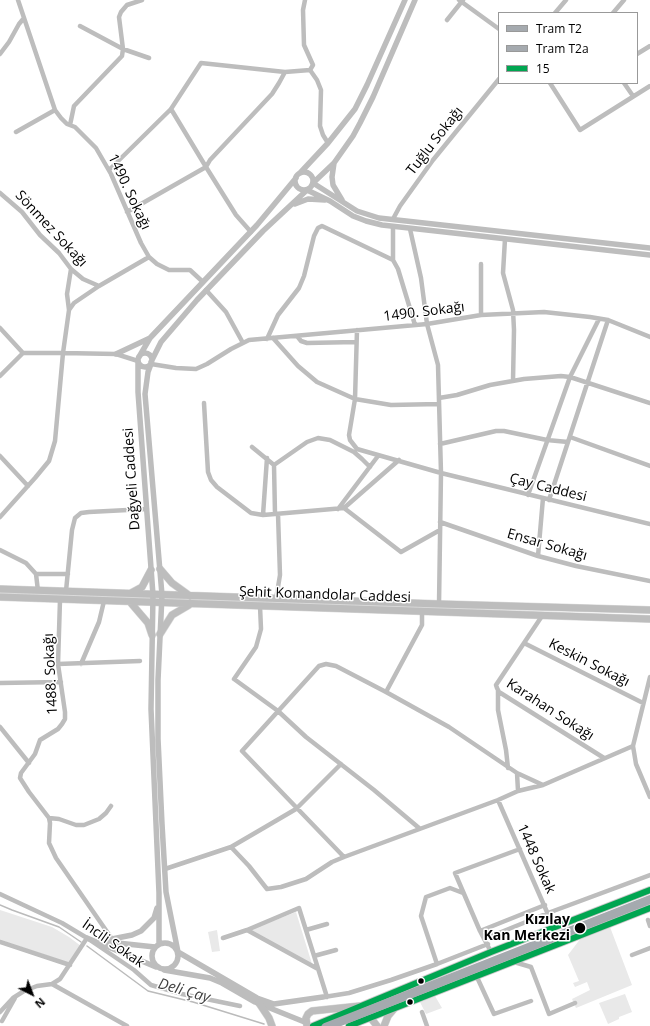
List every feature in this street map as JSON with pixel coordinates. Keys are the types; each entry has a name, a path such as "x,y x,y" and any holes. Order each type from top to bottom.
{"main road":[{"path":"160,569 172,583 190,596"},
{"path":"129,594 142,587 151,570"},
{"name":"Şehit Komandolar Caddesi","path":"0,589 650,610"},
{"name":"Şehit Komandolar Caddesi","path":"0,597 162,604 260,606 648,620"},
{"path":"130,602 148,622 152,634"},
{"path":"160,634 172,615 190,604"},
{"path":"360,1006 315,1010 310,1012 307,1016 309,1025 331,1018 491,952 650,890"},
{"path":"349,1026 650,908"},
{"path":"259,1003 269,1018 272,1026"},
{"path":"360,1006 377,1026"},
{"path":"384,1026 388,1016 397,1007"}],"street":[{"name":"1490. Sokağı","path":"18,0 55,110 61,118 75,127 96,148 109,170 149,257 157,264 169,270 190,270 204,282"},
{"path":"70,125 74,106 122,56 123,49 119,17 121,12 127,5 142,0"},
{"path":"306,0 303,10 304,42 313,65 310,70"},
{"path":"138,359 142,354 147,354 151,357 151,363 148,367 143,367 140,365 138,359 150,338 251,232 298,175 346,121 362,95 404,0"},
{"path":"284,211 334,163 353,136 368,108 415,0"},
{"path":"447,20 461,0 498,28"},
{"path":"556,12 566,0"},
{"path":"614,12 624,0"},
{"path":"0,54 24,18"},
{"path":"80,26 123,49 149,58"},
{"path":"638,53 650,46"},
{"path":"109,170 171,109 201,63 285,72 310,70"},
{"path":"310,70 317,80 321,90 320,126 328,143"},
{"path":"127,212 206,167 210,160 272,94 285,72"},
{"name":"Tuğlu Sokağı","path":"393,219 400,206 433,160 498,80"},
{"path":"551,84 580,130 650,86"},
{"path":"625,84 633,96"},
{"path":"171,109 236,215 251,232"},
{"path":"16,132 55,110"},
{"path":"334,163 332,177 333,185 344,203"},
{"path":"298,175 308,173 312,177 313,183 357,211 366,215 650,248"},
{"path":"298,175 296,184 299,188 307,190 330,201 353,216 366,221 410,229 650,255"},
{"name":"Sönmez Sokağı","path":"0,193 22,212 40,235 59,253 71,269 83,279 99,286"},
{"path":"284,211 300,201 308,199 330,201"},
{"name":"Dağyeli Caddesi","path":"178,952 167,898 158,739 158,680 162,595 145,394 148,372 156,350 166,335 262,231 284,211"},
{"path":"267,339 278,315 299,288 318,228 322,226 393,260"},
{"path":"393,226 393,260 398,269 415,325"},
{"path":"410,229 421,278 427,324 438,365 441,473 438,604"},
{"path":"505,239 503,273 512,308 514,330 513,381"},
{"path":"68,310 74,303 99,286 149,257"},
{"path":"480,264 481,315"},
{"path":"0,517 48,461 55,441 68,310 67,294 71,269"},
{"path":"206,290 226,312 243,343"},
{"name":"1490. Sokağı","path":"151,363 176,368 196,369 249,340 427,324 481,315 544,312 599,318 608,320 650,337"},
{"path":"528,495 570,377 599,318"},
{"path":"549,500 608,320"},
{"path":"0,328 23,353"},
{"name":"Çay Caddesi","path":"357,330 355,399 349,435 350,440 357,449 441,473 650,524"},
{"path":"297,336 301,341 307,344 356,342"},
{"path":"116,354 150,338"},
{"path":"273,338 298,366 318,382 355,399 391,405 439,404"},
{"path":"0,376 23,353 116,354 138,359"},
{"name":"Dağyeli Caddesi","path":"138,359 138,392 153,594 151,709 159,904 157,946"},
{"path":"439,398 513,381 546,377 570,377 650,404"},
{"path":"204,403 208,472 211,480 217,487 252,513 263,515 344,508 399,460"},
{"path":"440,444 496,431 504,431 547,440 569,440 650,466"},
{"path":"274,465 307,442 318,438 330,440 354,452 370,467"},
{"path":"252,447 274,465 280,575 276,599"},
{"path":"0,456 28,486"},
{"path":"338,509 378,456"},
{"path":"263,515 267,458"},
{"path":"538,556 543,498"},
{"path":"344,508 401,552 440,530"},
{"path":"66,591 72,530 75,518 81,514 147,509"},
{"name":"Ensar Sokağı","path":"440,522 538,556 576,566 650,581"},
{"path":"0,550 26,563 36,574 38,591"},
{"path":"36,574 68,574"},
{"name":"1488. Sokağı","path":"49,818 20,780 21,773 35,754 40,740 54,732 64,722 66,712 58,664 60,600"},
{"path":"81,664 99,622 104,601"},
{"path":"260,606 261,628 256,647 234,679 278,711 306,737 374,790 419,828"},
{"path":"386,692 422,625 422,612"},
{"name":"Karahan Sokağı","path":"542,616 496,685 498,690 604,758"},
{"name":"Keskin Sokağı","path":"524,643 643,703"},
{"path":"58,664 140,661"},
{"path":"344,857 296,809 242,751 319,666 326,664 336,666 386,692 449,727 508,768 543,785"},
{"path":"650,677 633,746 636,764 650,797"},
{"path":"0,683 61,682"},
{"path":"498,690 498,710 508,768"},
{"path":"0,727 29,763"},
{"path":"231,847 249,866 267,889 306,879 332,862 344,857 498,800 518,791 543,785 633,746"},
{"path":"165,869 231,847 296,809 341,764"},
{"path":"517,773 518,791"},
{"name":"1448 Sokak","path":"498,800 554,928"},
{"path":"111,806 99,820 84,825 76,825 59,819 49,818 50,823 48,840 61,866 112,939"},
{"path":"491,952 480,931 455,873 520,849"},
{"path":"484,939 548,913 650,875"},
{"path":"437,964 421,916 426,898 450,888 464,893"},
{"name":"İncili Sokak","path":"0,894 62,923 87,938 134,970 151,985 182,994 240,1006"},
{"path":"102,941 132,936 141,931 154,918 159,904"},
{"path":"480,931 544,905"},
{"path":"223,938 247,930 299,908 325,997"},
{"path":"648,920 650,926"},
{"path":"306,930 327,924"},
{"path":"247,930 318,969"},
{"path":"87,938 102,941 157,946 168,943 178,952 257,998 274,1004 357,991 437,964 488,944"},
{"path":"0,1012 16,996 32,988 52,984 60,979 87,938"},
{"path":"87,938 162,969 210,978 259,1003 309,1025"},
{"path":"0,942 70,965"},
{"path":"157,946 153,951 152,959 153,963 162,969 168,970 175,965 179,957 178,952"},
{"path":"632,955 650,948"},
{"path":"314,956 336,950"},
{"path":"511,962 531,968 548,1014 574,1003"},
{"path":"476,975 494,1014 531,1001"},
{"path":"52,984 127,1026"},
{"path":"3,1023 16,996"},
{"path":"422,1012 427,1026"}],"shaded area":[{"path":"0,910 52,927 81,946 70,963 0,940"},
{"path":"296,912 312,964 250,930"},
{"path":"610,927 632,985 576,1008 572,999 590,990 587,982 575,987 573,983 579,981 568,955 581,938"},
{"path":"217,930 220,951 212,952 208,932"},
{"path":"625,994 632,1012 619,1017 619,1019 608,1024 599,1003"},
{"path":"435,996 442,1008 426,1014 420,1002"}],"waterway":[{"name":"Deli Çay","path":"0,905 59,927 81,942"},
{"name":"Deli Çay","path":"87,946 148,991 193,1002 264,1024"}],"tram line":[{"name":"T2","path":"325,1026 650,898"},
{"name":"T2a","path":"333,1026 650,901"}],"transit line":[{"name":"15","path":"313,1026 491,952 650,890"},
{"name":"15","path":"349,1026 650,908"}],"place":[{"name":"Kızılay Kan Merkezi","path":"580,928"}]}
